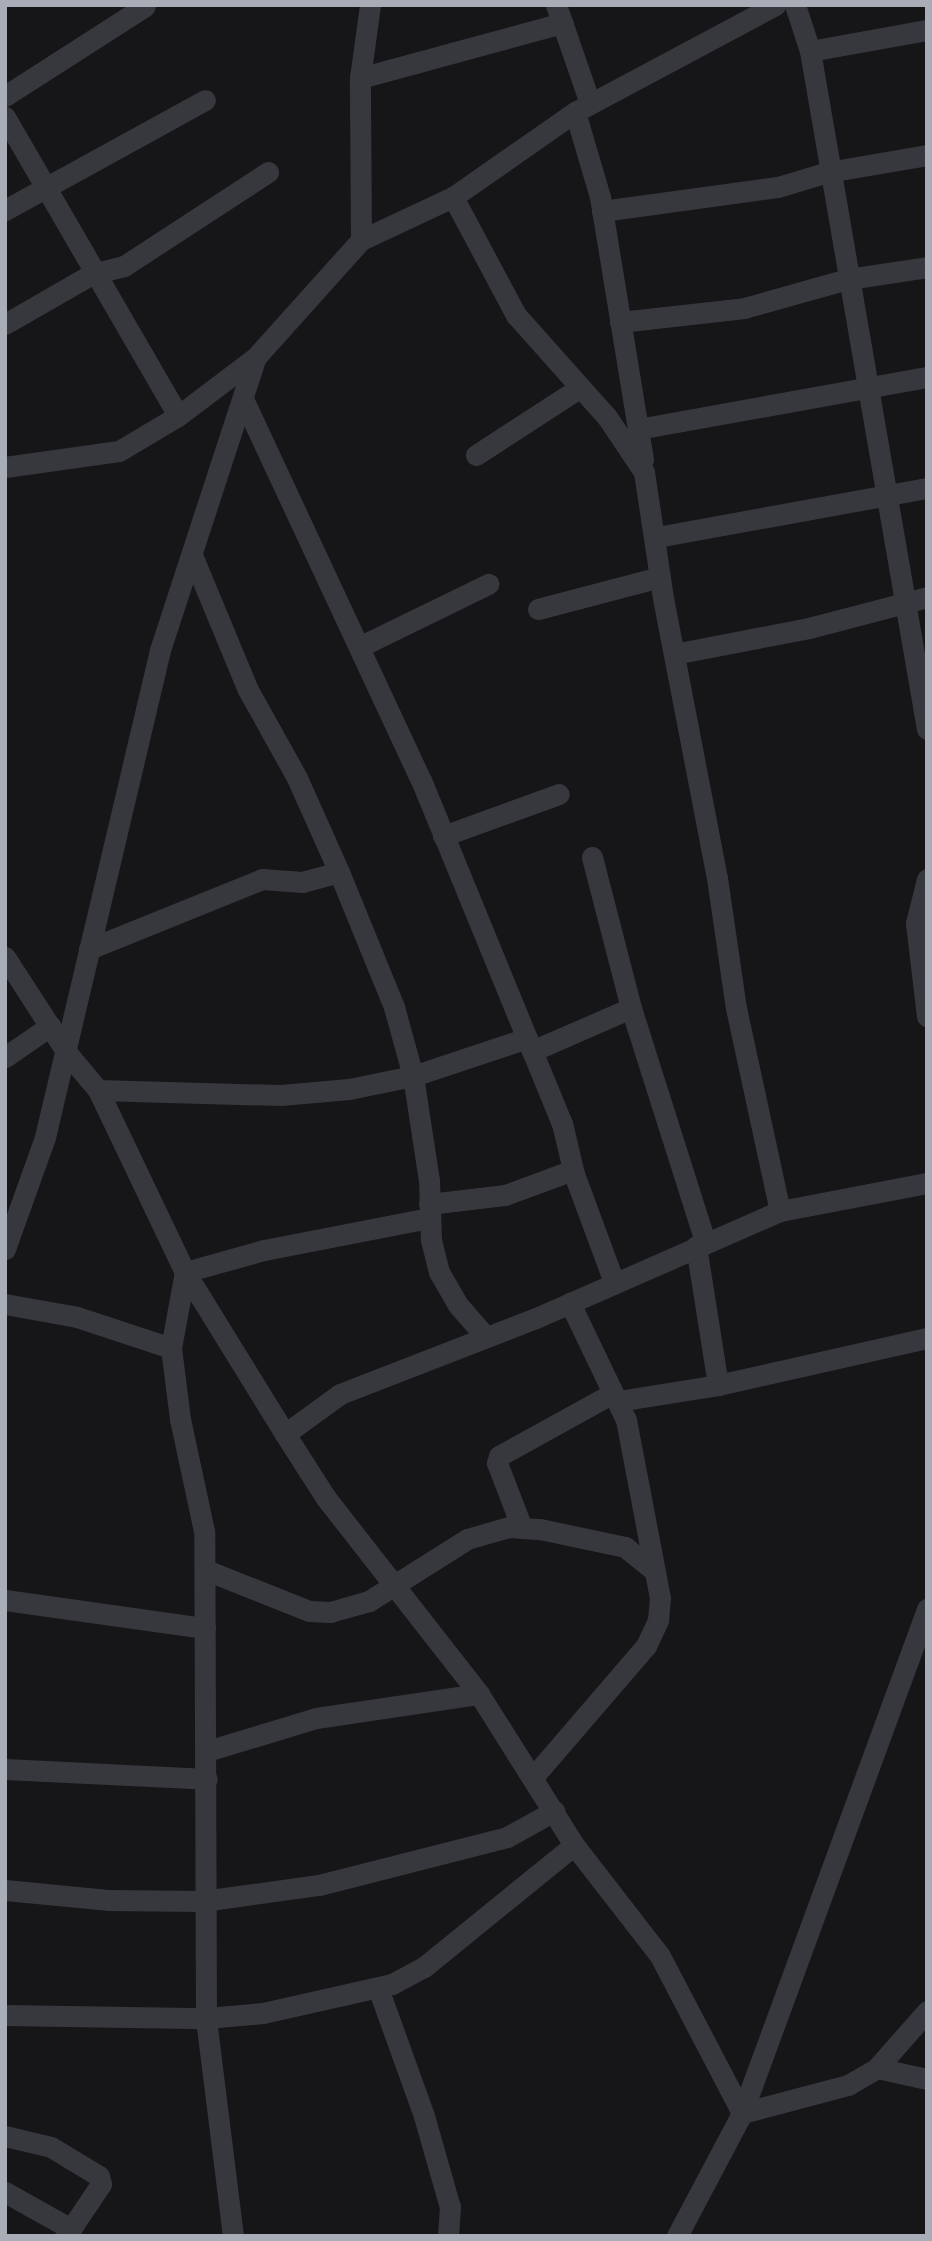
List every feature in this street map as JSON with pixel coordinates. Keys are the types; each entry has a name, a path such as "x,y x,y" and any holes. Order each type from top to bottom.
{"street":[{"path":"361,240 360,78 370,5"},
{"path":"5,467 118,451 178,416 256,357 361,240 453,197 582,107 775,5"},
{"path":"795,5 810,51 828,172 927,729"},
{"path":"5,96 145,6"},
{"path":"360,78 560,14 582,107 602,211 657,537 660,577 717,878 736,1008 780,1211"},
{"path":"810,51 927,30"},
{"path":"5,210 46,190 205,100"},
{"path":"5,117 92,274 178,416"},
{"path":"602,211 778,187 828,172 927,156"},
{"path":"5,324 92,274 124,266 268,172"},
{"path":"453,197 516,315 607,416 645,472"},
{"path":"620,322 744,308 848,279 927,267"},
{"path":"5,1249 45,1138 133,751 256,357"},
{"path":"638,429 927,377"},
{"path":"476,455 579,388"},
{"path":"244,401 359,647 443,836 562,1123 573,1170 614,1282"},
{"path":"657,537 927,488"},
{"path":"192,555 247,688 297,778 394,1007 413,1076 439,1272 458,1305 485,1336"},
{"path":"538,609 660,577"},
{"path":"359,647 488,584"},
{"path":"674,654 809,628 905,600 927,597"},
{"path":"443,836 559,794"},
{"path":"592,857 631,1008 700,1244 718,1385"},
{"path":"89,949 262,879 302,883 339,872"},
{"path":"927,879 915,923 927,1016"},
{"path":"5,957 66,1053 98,1090 185,1272 285,1434 393,1586 479,1694 534,1776 574,1845 660,1956 742,2113"},
{"path":"98,1090 281,1095 370,1086 530,1044 631,1008"},
{"path":"5,1057 50,1026"},
{"path":"185,1272 264,1250 505,1195 573,1170"},
{"path":"285,1434 341,1394 570,1303 780,1211 927,1183"},
{"path":"185,1272 171,1348 180,1419 204,1531 207,1779 202,1901 206,2018 233,2236"},
{"path":"5,1303 76,1317 171,1348"},
{"path":"534,1776 646,1646 659,1620 660,1598 626,1420 570,1303"},
{"path":"522,1528 497,1464 499,1455 616,1397 718,1385 927,1338 927,1331"},
{"path":"206,1570 309,1611 351,1608 393,1586 467,1539 522,1528 625,1547 653,1570"},
{"path":"5,1600 205,1628"},
{"path":"677,2236 742,2113 922,1640 927,1609"},
{"path":"207,1751 316,1718 479,1694"},
{"path":"5,1769 207,1779"},
{"path":"5,1890 108,1900 202,1901 319,1885 433,1858 514,1835 554,1811"},
{"path":"5,2015 206,2018 263,2013 378,1988 424,1967 574,1845"},
{"path":"378,1988 424,2116 450,2207 448,2236"},
{"path":"742,2113 848,2085 877,2068 927,2011"},
{"path":"877,2068 927,2079"},
{"path":"5,2136 51,2147 99,2176 101,2184 69,2232 5,2192"}]}
